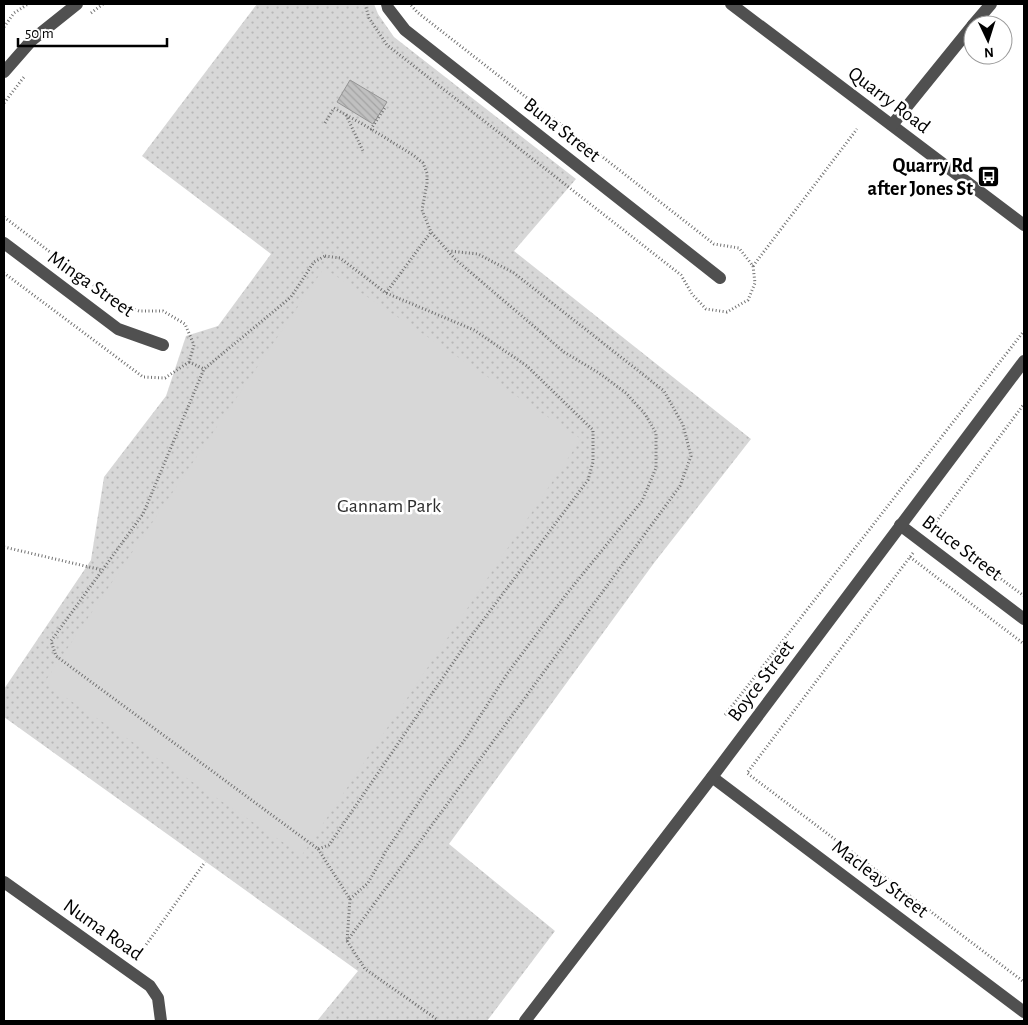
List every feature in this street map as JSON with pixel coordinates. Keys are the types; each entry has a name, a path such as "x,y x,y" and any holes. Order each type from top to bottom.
{"street":[{"path":"4,72 32,40 77,4"},
{"name":"Buna Street","path":"387,4 405,30 720,278"},
{"name":"Quarry Road","path":"731,4 1024,225"},
{"path":"982,15 991,4"},
{"path":"892,125 963,37"},
{"name":"Minga Street","path":"4,243 118,330 163,345"},
{"name":"Boyce Street","path":"525,1021 712,777 1024,361"},
{"name":"Bruce Street","path":"900,526 1024,619"},
{"name":"Macleay Street","path":"712,777 1024,1012"},
{"name":"Numa Road","path":"4,882 150,986 158,998 161,1021"}],"path":[{"path":"4,27 14,13 28,4"},
{"path":"88,15 102,4"},
{"path":"4,103 28,71"},
{"path":"371,129 386,106"},
{"path":"325,123 334,108 414,155 422,163 427,173 422,210 431,232 485,287 564,352 599,373 626,393 645,414 656,433 656,468 642,501 565,596 507,674 464,741 429,787 386,851 368,882 350,899"},
{"path":"345,114 363,151"},
{"path":"753,266 857,129"},
{"path":"386,293 431,232"},
{"path":"347,941 680,486 691,456 683,425 664,391 514,273 478,254 448,251"},
{"path":"318,850 329,845 472,635 588,480 593,462 593,430 528,366 474,330 386,293 340,258 325,256 314,262 291,297 204,369 143,514 51,641 56,656 318,850 350,899 347,941 365,969 438,1021"},
{"path":"725,715 1024,331"},
{"path":"189,362 204,369"},
{"path":"1024,404 747,773 1024,982"},
{"path":"932,527 940,533"},
{"path":"4,547 102,570"},
{"path":"971,556 1024,596"},
{"path":"910,557 1024,644"},
{"path":"128,970 206,862"}],"green space":[{"name":"Gannam Park","path":"257,4 374,4 378,14 394,37 576,179 514,251 751,439 654,563 449,844 555,931 487,1021 317,1021 358,971 4,717 4,689 91,560 104,477 166,396 186,336 218,326 271,254 142,156"},
{"path":"324,268 581,439 302,855 44,683"}],"building":[{"path":"350,80 387,102 373,124 337,102"}],"place":[{"name":"Quarry Rd after Jones St","path":"989,177"}]}
